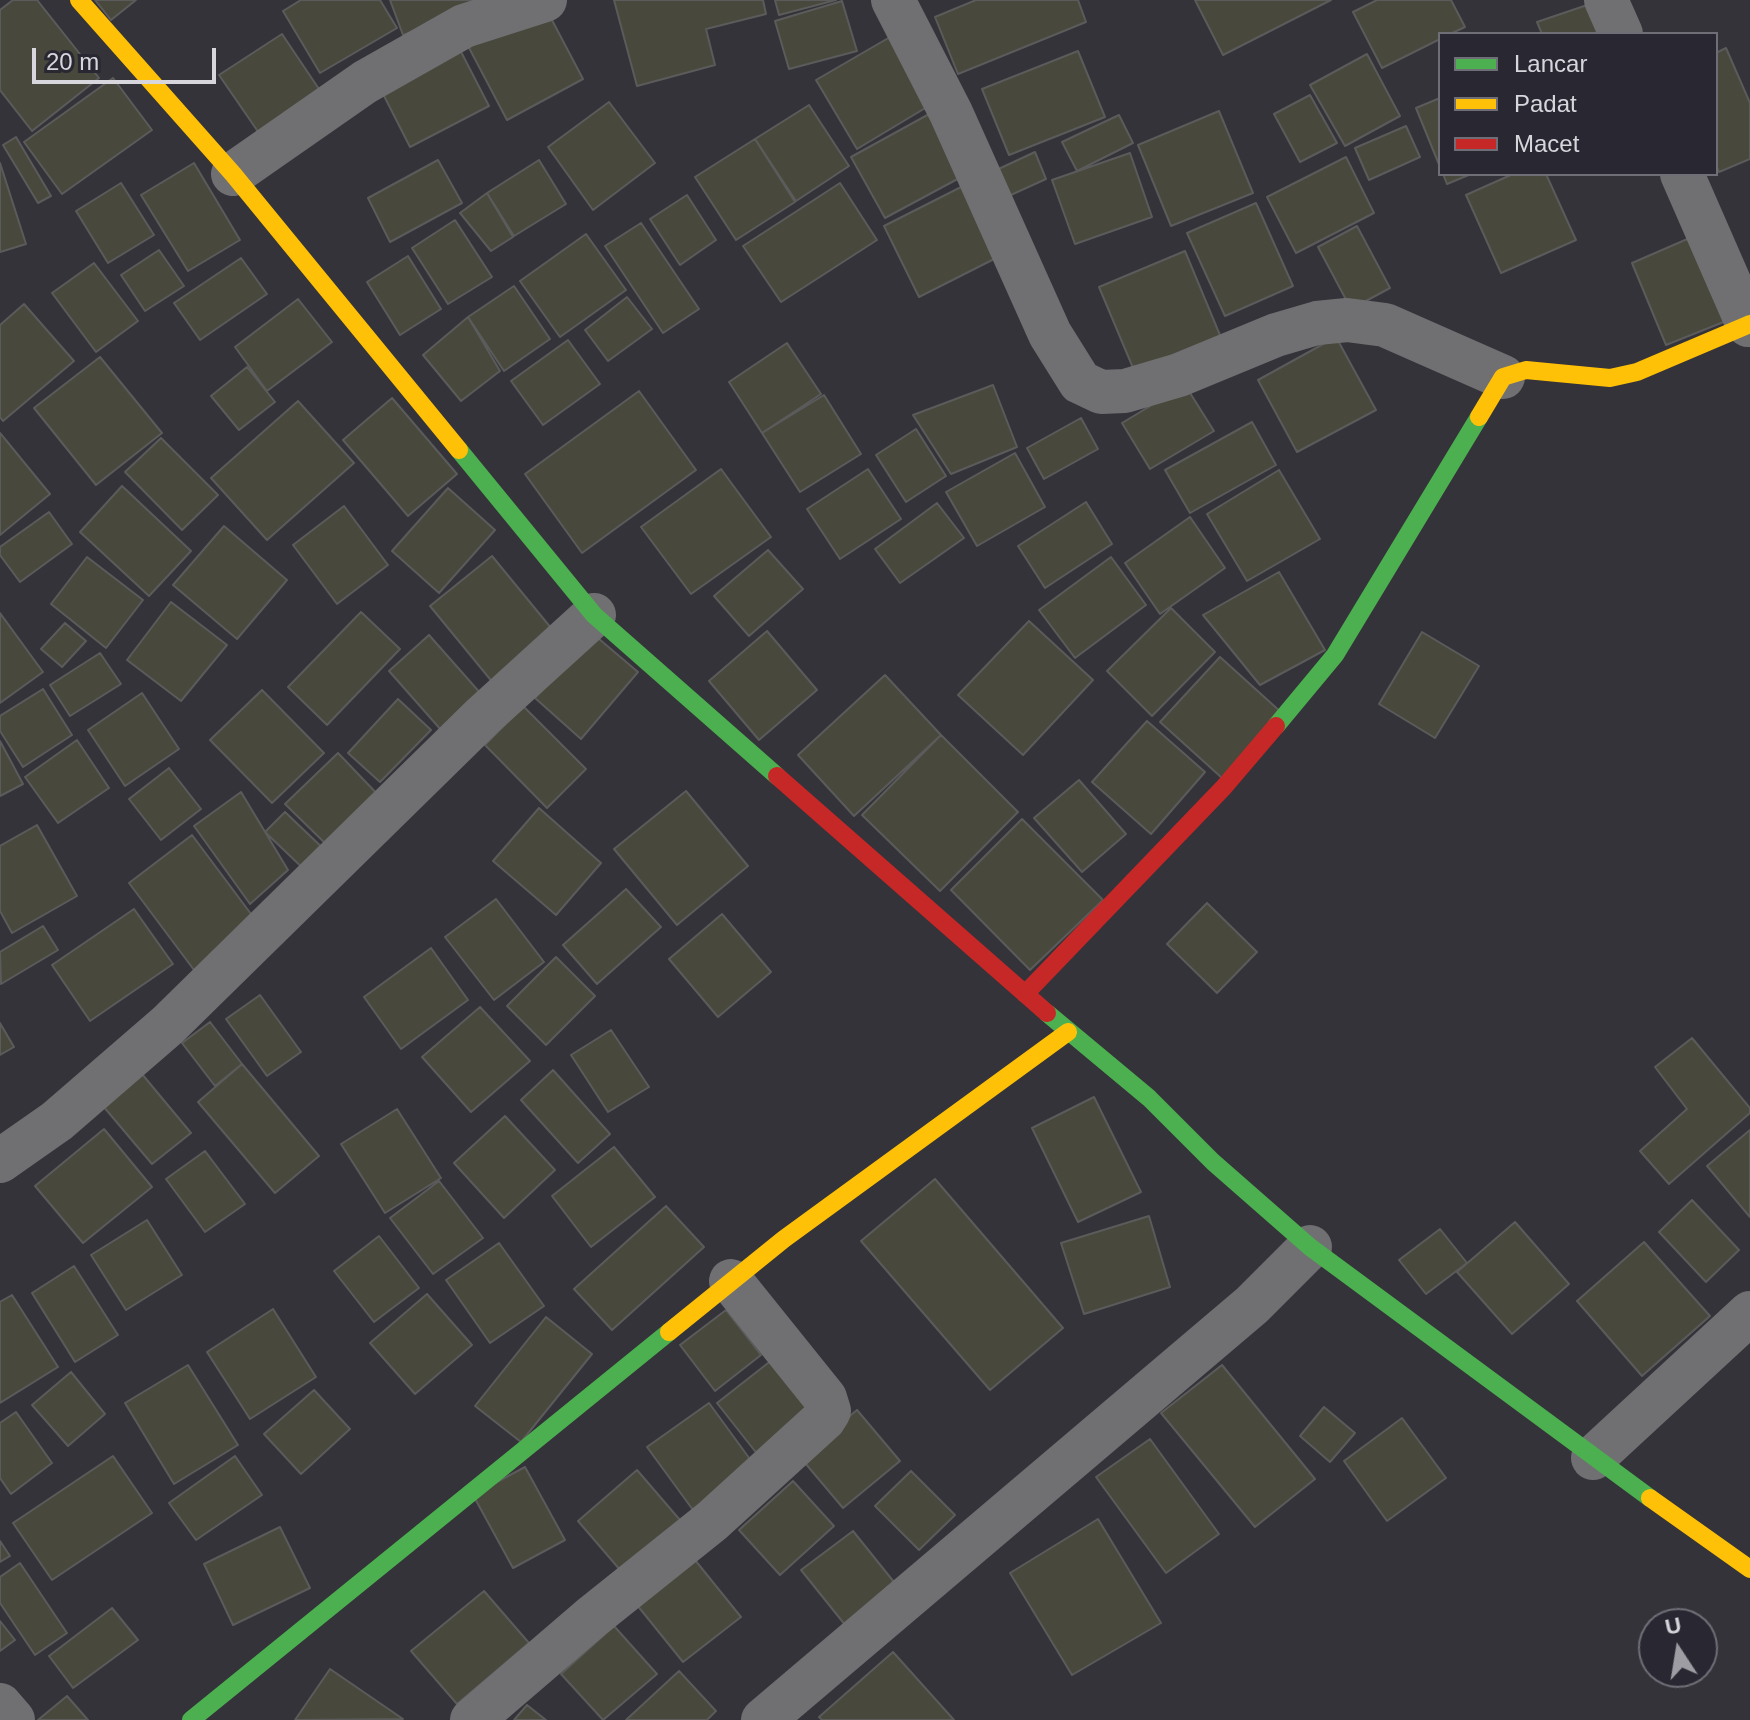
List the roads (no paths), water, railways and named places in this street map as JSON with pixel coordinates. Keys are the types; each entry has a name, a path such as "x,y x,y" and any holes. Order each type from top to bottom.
{"street":[{"path":"79,0 233,174 594,615 1064,1028 1149,1098 1213,1162 1310,1247 1593,1458 1750,1569"},
{"path":"233,174 365,82 464,26 545,0"},
{"path":"893,0 951,113 1050,334 1080,382 1101,392 1125,391 1179,375 1276,335 1317,323 1347,320 1385,325 1503,377 1526,370 1610,378 1623,375 1749,324 1683,176"},
{"path":"1606,0 1620,32"},
{"path":"1030,998 1224,787 1335,655 1503,377"},
{"path":"0,1161 57,1121 168,1025 483,716 594,615"},
{"path":"191,1720 731,1281 1064,1028"},
{"path":"763,1720 1252,1305 1310,1247"},
{"path":"472,1720 592,1617 712,1521 824,1419 829,1411 825,1398 731,1281"},
{"path":"1593,1458 1750,1313"},
{"path":"0,1705 13,1720"}]}
